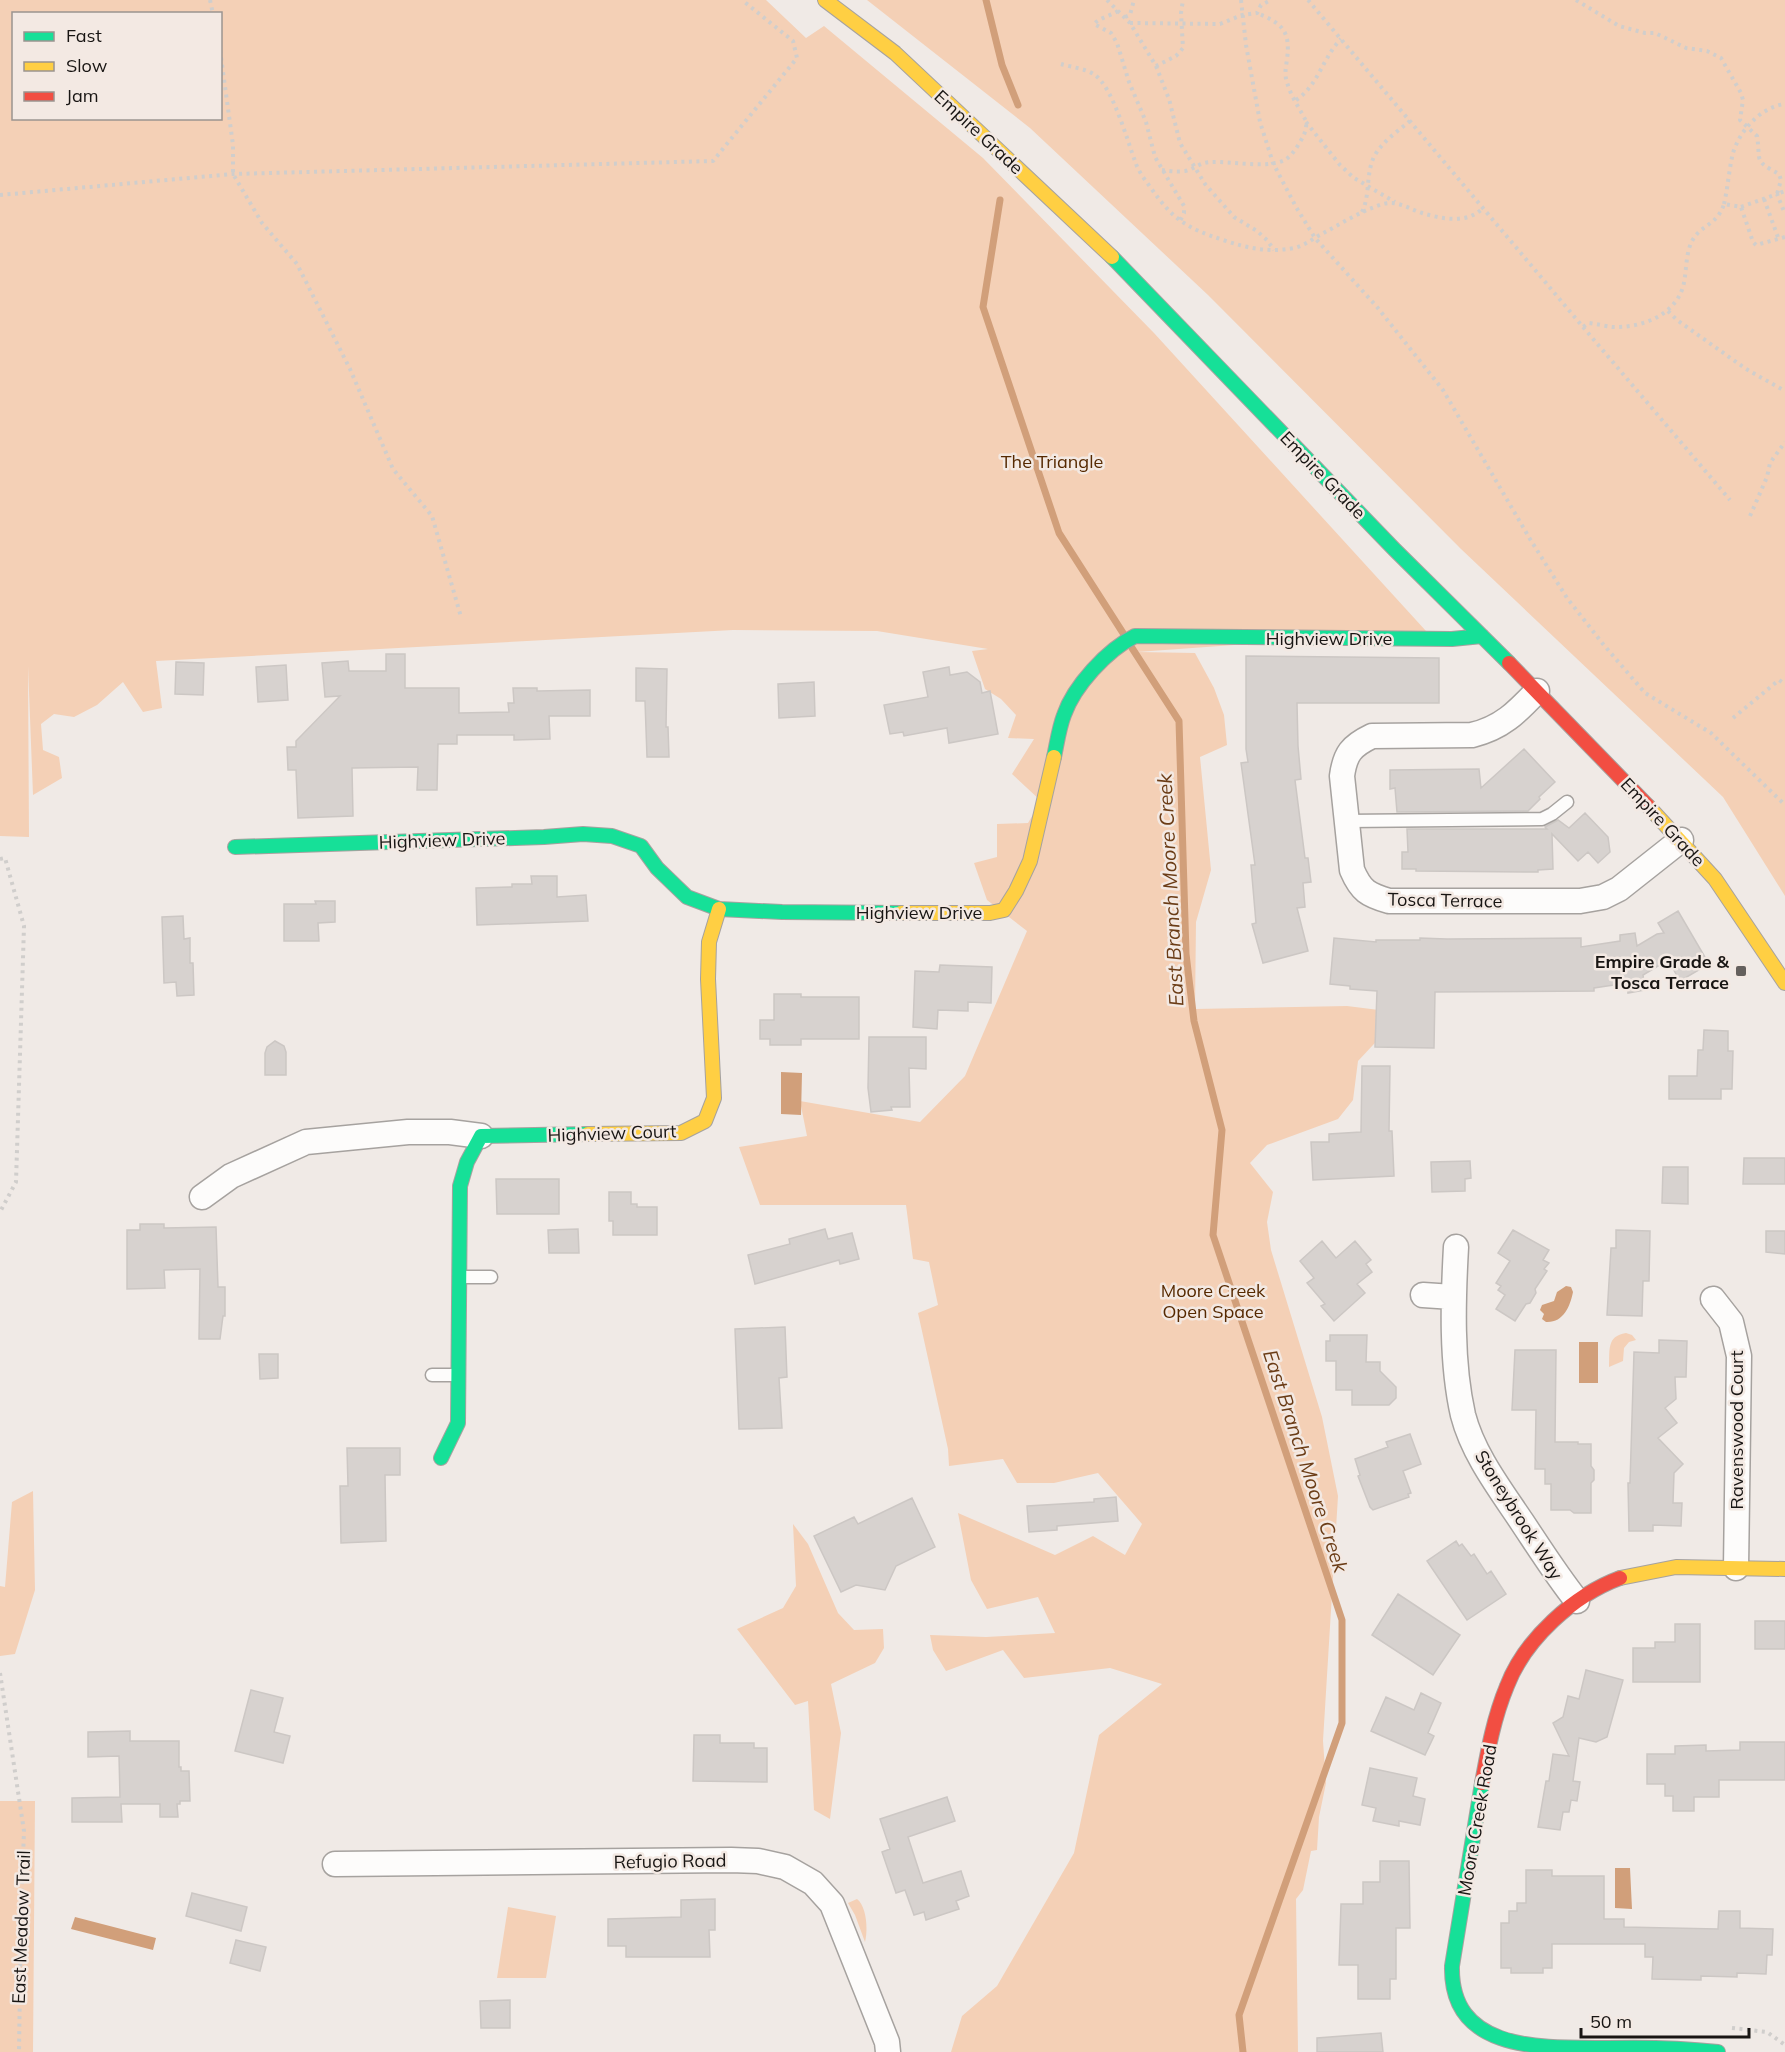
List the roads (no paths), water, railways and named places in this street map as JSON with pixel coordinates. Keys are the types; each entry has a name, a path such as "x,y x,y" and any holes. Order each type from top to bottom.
{"street":[{"name":"Empire Grade","path":"825,0 895,53 1062,209 1135,280 1386,540 1537,691 1681,840 1715,879 1785,983"},
{"name":"Highview Drive","path":"235,848 583,834 612,836 641,846 657,868 687,897 719,909 782,912 990,913 1004,910 1030,861 1064,714 1072,699 1106,654 1122,641 1135,636 1452,639 1482,636"},
{"name":"Tosca Terrace","path":"1537,691 1517,711 1496,727 1485,732 1472,735 1371,736 1358,742 1349,752 1342,776 1352,870 1358,883 1370,896 1389,901 1580,901 1603,897 1619,889 1681,840"},
{"name":"Highview Court","path":"202,1197 231,1176 306,1142 408,1132 450,1132 481,1136 681,1133 705,1121 714,1098 708,979 709,942 719,909"},
{"path":"441,1458 458,1422 460,1186 467,1162 481,1136"},
{"name":"Stoneybrook Way","path":"1456,1247 1453,1297 1458,1382 1464,1417 1479,1454 1577,1601"},
{"path":"1423,1294 1453,1297"},
{"name":"Ravenswood Court","path":"1713,1299 1731,1322 1739,1356 1736,1568"},
{"name":"Moore Creek Road","path":"1718,2052 1663,2049 1534,2048 1509,2046 1485,2037 1467,2021 1454,1998 1451,1976 1454,1947 1490,1740 1507,1684 1533,1640 1577,1601 1603,1584 1627,1575 1676,1567 1785,1569"},
{"name":"Refugio Road","path":"335,1864 731,1860 758,1861 785,1867 813,1883 832,1904 887,2042 888,2052"}],"lane":[{"path":"1347,820 1542,819 1567,802"},
{"path":"459,1277 491,1277"},
{"path":"432,1375 458,1375"}],"waterway":[{"name":"East Branch Moore Creek","path":"986,0 1002,65 1018,105"},
{"name":"East Branch Moore Creek","path":"1000,200 983,307 1059,533 1123,633"},
{"name":"East Branch Moore Creek","path":"1132,648 1179,721 1186,954 1194,1021 1222,1130 1213,1235 1342,1620 1342,1723 1239,2015 1243,2052"}],"place":[{"name":"Empire Grade & Tosca Terrace","path":"1741,971"}],"park label":[{"name":"The Triangle","path":"1052,461"},
{"name":"Moore Creek Open Space","path":"1213,1300"}]}
